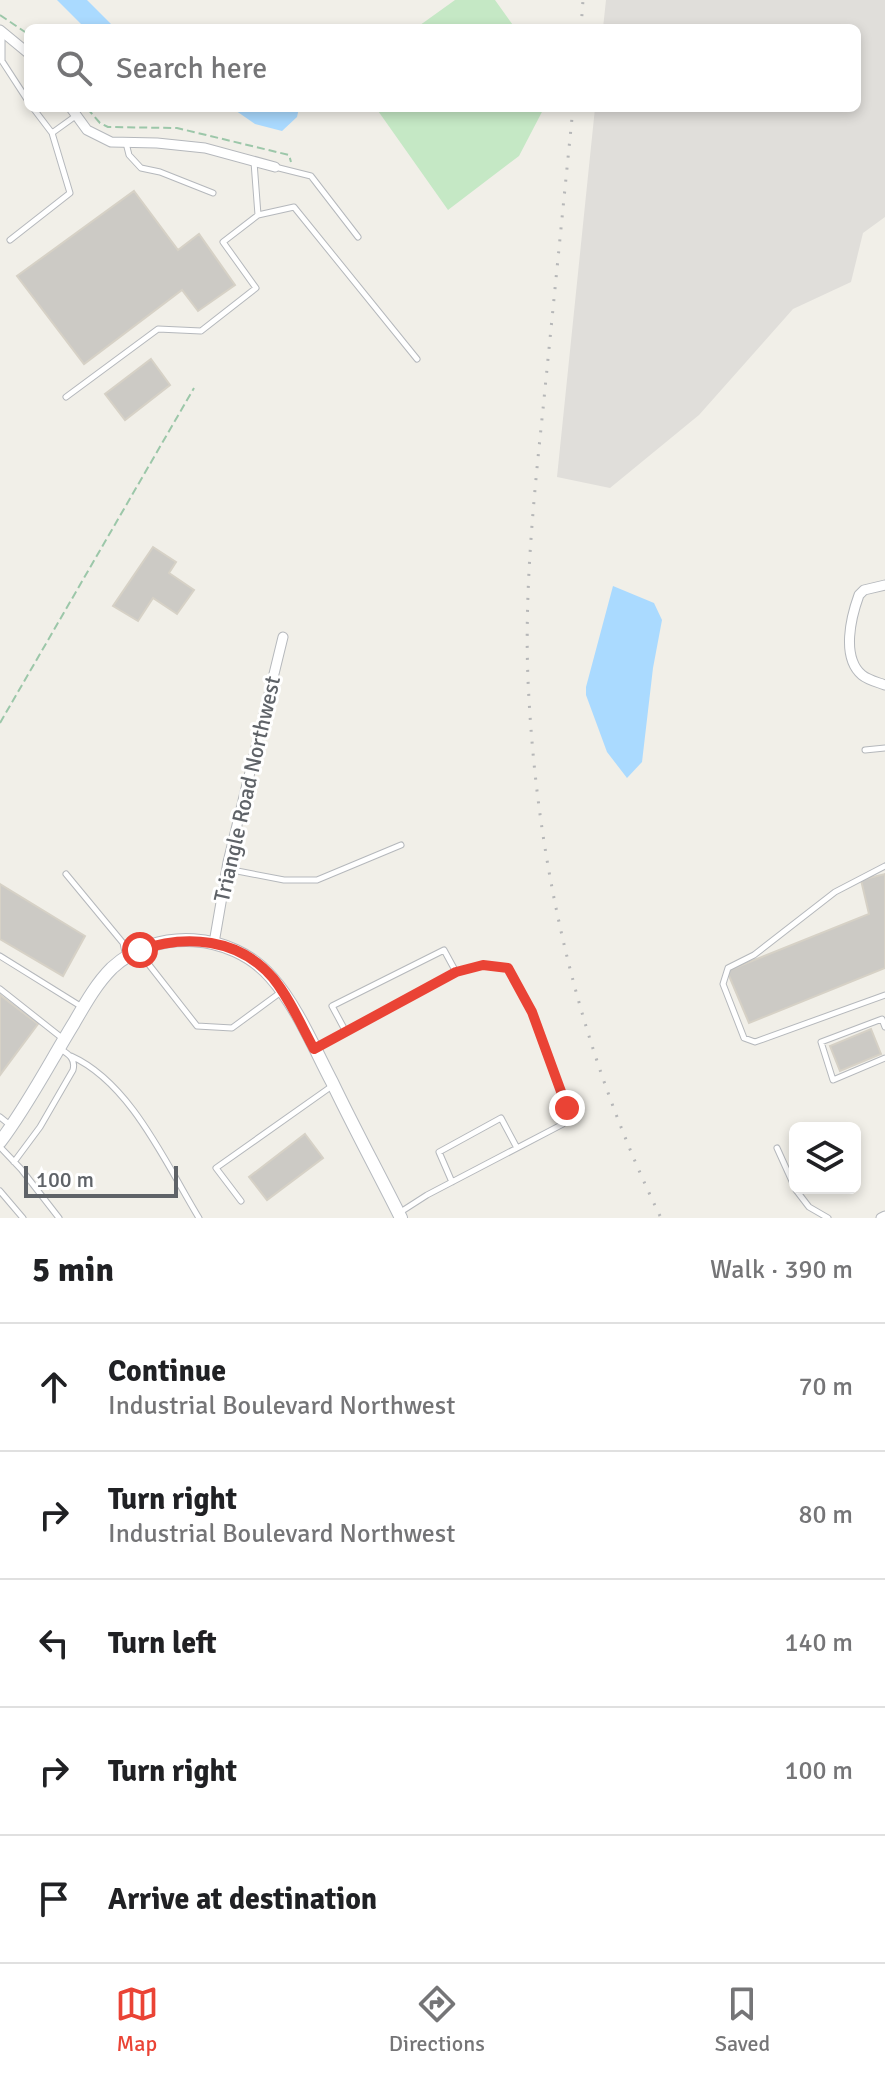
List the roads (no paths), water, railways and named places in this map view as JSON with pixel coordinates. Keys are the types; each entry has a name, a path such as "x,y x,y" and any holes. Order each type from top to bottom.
{"street":[{"path":"1,31 24,50"},
{"path":"74,112 87,130 98,137 126,143 205,148 275,167"},
{"path":"885,585 864,590 859,595 850,644 852,664 863,677 885,685"},
{"name":"Triangle Road Northwest","path":"214,943 226,869 283,637"},
{"path":"0,1145 103,978 138,951 171,941 214,943 233,948 272,977 314,1049 400,1216"}],"lane":[{"path":"1,31 2,61 24,95"},
{"path":"10,240 70,193 52,133 36,112"},
{"path":"52,133 74,112"},
{"path":"126,143 129,155 141,168 160,172 213,193"},
{"path":"254,161 258,215"},
{"path":"275,167 311,176 358,237"},
{"path":"66,397 158,329 201,331 256,288 223,242 258,215 294,207 417,359"},
{"path":"865,750 885,748"},
{"path":"226,869 284,880 317,880 401,845"},
{"path":"885,866 835,892 754,955 728,968 723,984 744,1038 755,1042 885,995"},
{"path":"66,874 123,943 126,958"},
{"path":"346,1032 332,1006 444,950 456,972"},
{"path":"138,951 197,1026 232,1028 282,992"},
{"path":"0,956 83,1008"},
{"path":"314,1049 456,972 483,965 508,968 532,1012 567,1108 563,1124 452,1182 400,1216"},
{"path":"0,989 61,1044 75,1064 40,1127 14,1162"},
{"path":"885,1027 882,1019 821,1042 833,1080 885,1058"},
{"path":"71,1056 86,1062 116,1089 160,1150 199,1218"},
{"path":"241,1201 216,1168 333,1085"},
{"path":"0,1117 11,1125"},
{"path":"452,1182 439,1152 501,1118 517,1148"},
{"path":"0,1145 59,1218"},
{"path":"777,1148 796,1190 809,1207 828,1218"},
{"path":"0,1191 23,1218"}],"water":[{"path":"57,0 87,0 111,24 81,24"},
{"path":"238,112 298,112 282,131 255,124"},
{"path":"613,586 654,603 662,620 642,762 627,778 607,752 586,695"}],"railway":[{"path":"581,24 583,0"},
{"path":"573,112 530,554 527,663 534,766 554,900 587,1030 608,1094 661,1218"}]}
